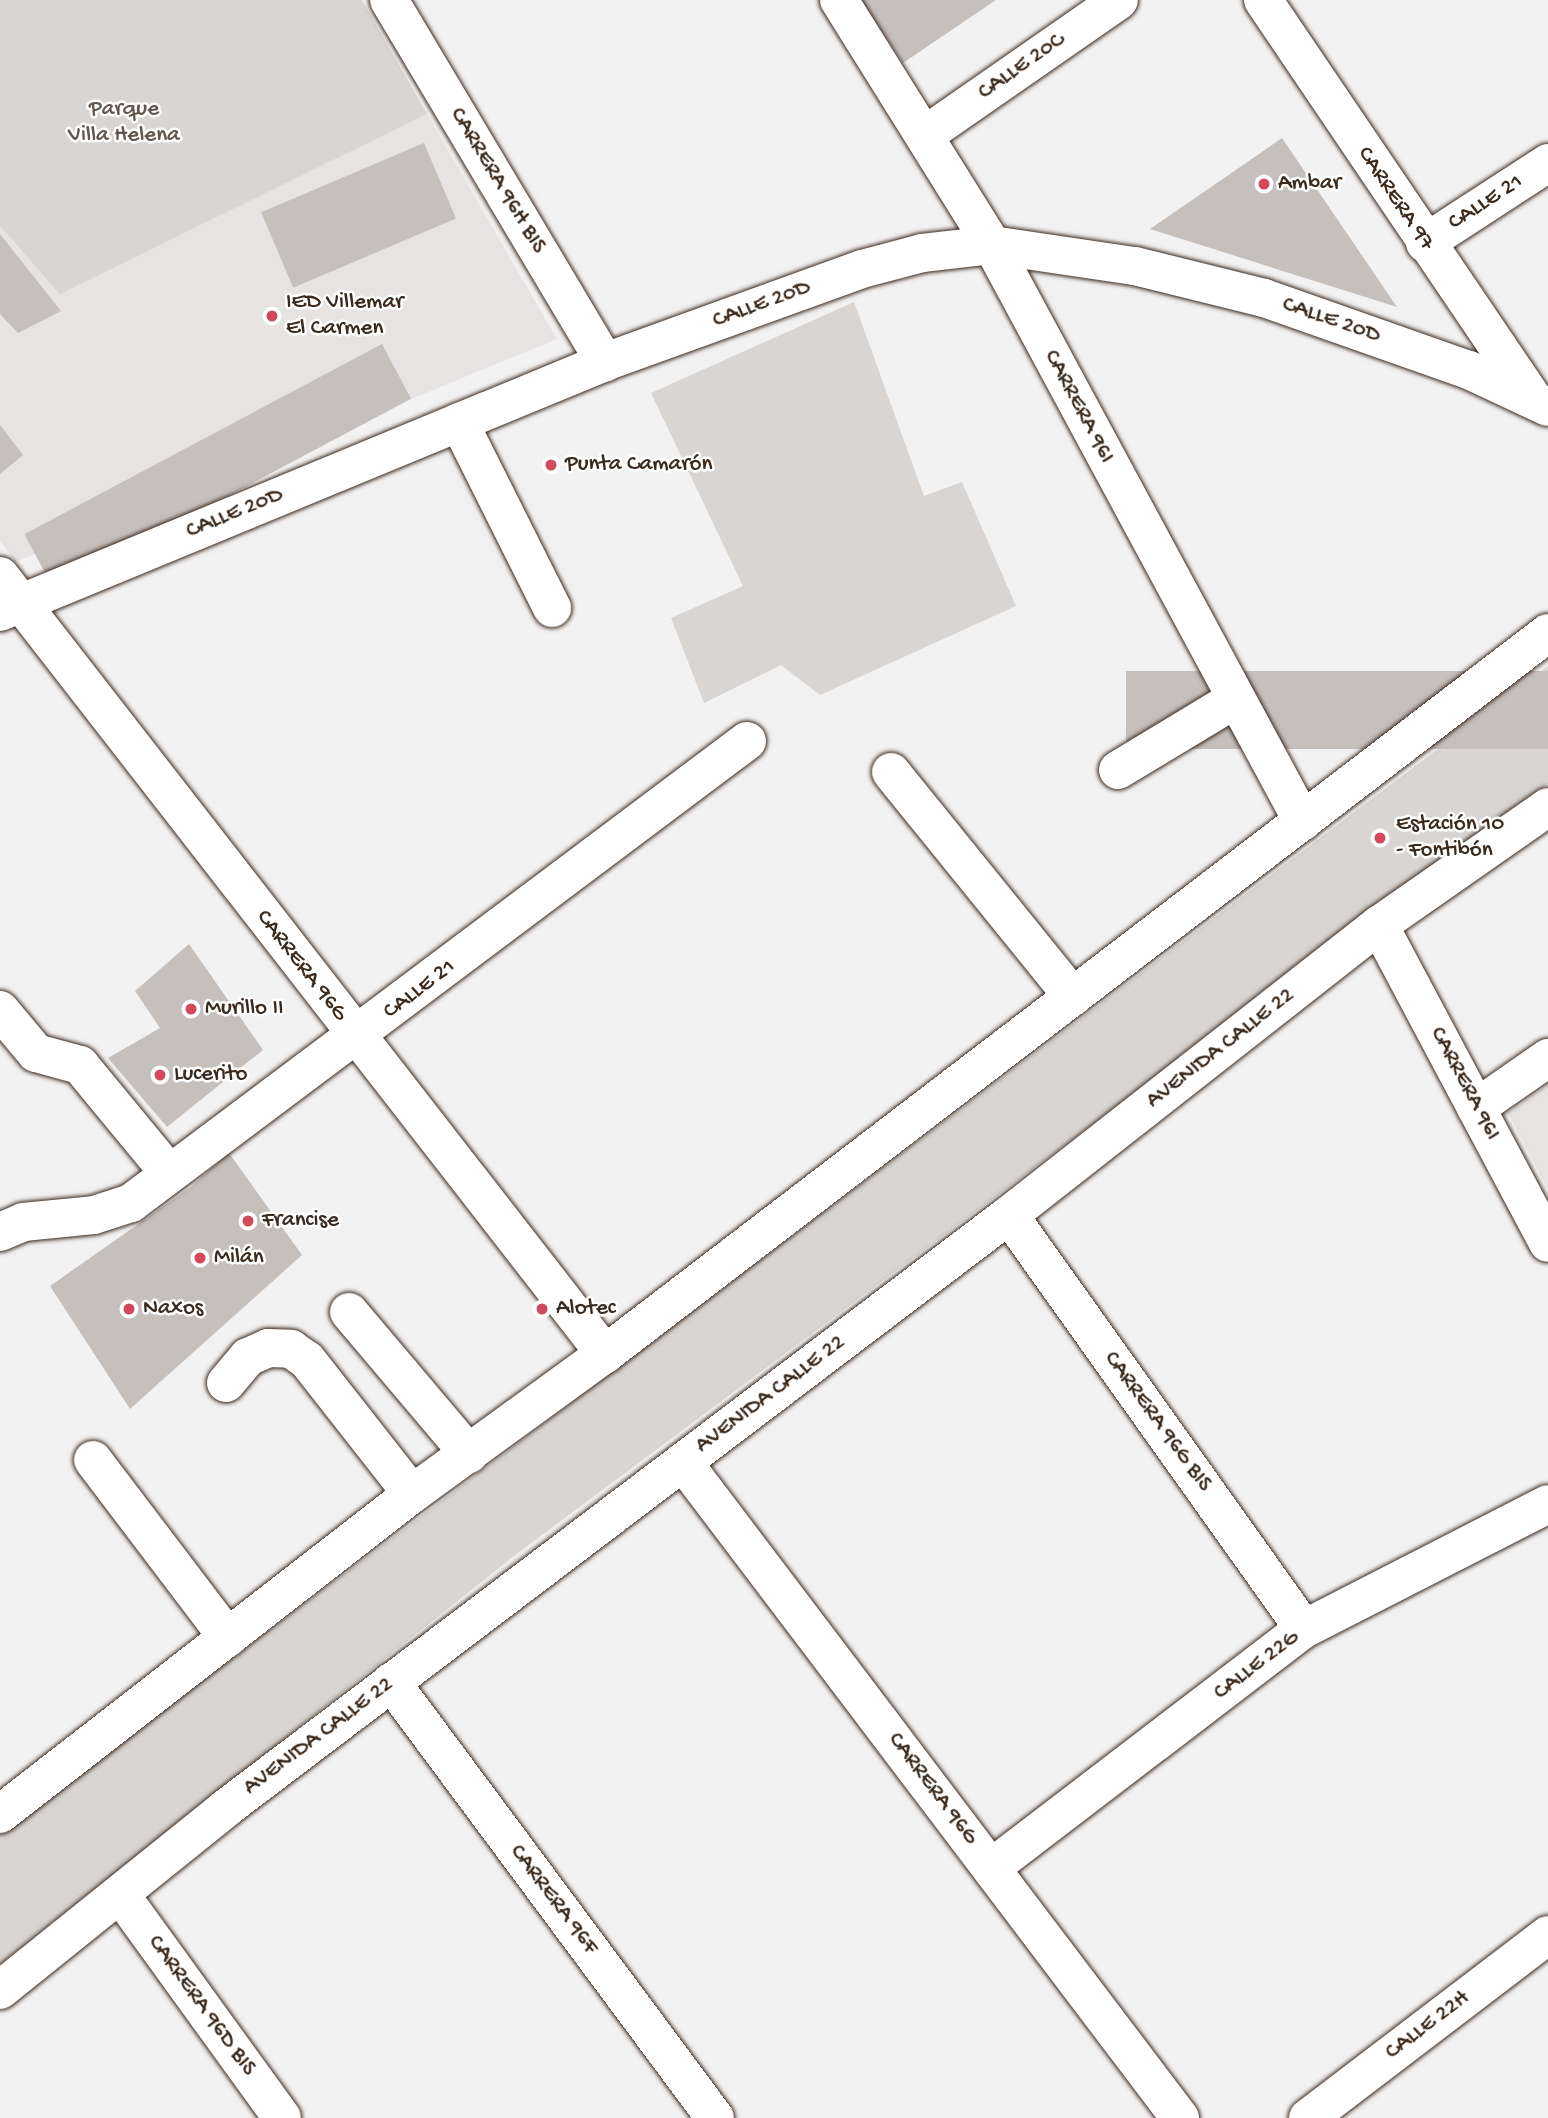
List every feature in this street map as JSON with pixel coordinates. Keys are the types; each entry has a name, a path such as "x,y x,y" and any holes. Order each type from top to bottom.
{"street":[{"name":"CARRERA 96H BIS","path":"389,0 605,362"},
{"name":"CARRERA 96I","path":"839,0 992,245 1234,700 1303,822"},
{"name":"CALLE 20C","path":"925,135 1119,0"},
{"name":"CARRERA 97","path":"1263,0 1424,243 1539,401"},
{"name":"CALLE 21","path":"1424,243 1548,163"},
{"name":"CALLE 20D","path":"6,597 459,422 605,362 862,269 922,253 992,245 1136,266 1264,298 1539,401"},
{"path":"459,422 552,608"},
{"name":"CARRERA 96G","path":"6,597 605,1354"},
{"path":"0,1814 412,1494 605,1354 1548,634"},
{"path":"1118,770 1234,700"},
{"name":"CALLE 21","path":"0,1232 23,1222 94,1215 131,1203 357,1038 747,741"},
{"path":"891,772 1073,997"},
{"name":"AVENIDA CALLE 22","path":"0,1990 391,1682 1009,1215 1379,925 1548,807"},
{"name":"CARRERA 96I","path":"1379,925 1548,1243"},
{"path":"0,1010 36,1053 80,1065 169,1173"},
{"path":"1476,1108 1548,1058"},
{"name":"CARRERA 96G BIS","path":"1009,1215 1304,1629"},
{"path":"349,1311 469,1454"},
{"path":"226,1383 248,1357 268,1348 291,1349 307,1360 412,1494"},
{"path":"93,1460 228,1638"},
{"name":"CARRERA 96G","path":"683,1462 991,1868 1174,2116"},
{"name":"CALLE 22G","path":"991,1868 1304,1629 1548,1504"},
{"name":"CARRERA 96F","path":"391,1682 715,2118"},
{"name":"CARRERA 96D BIS","path":"120,1894 282,2118"},
{"name":"CALLE 22H","path":"1308,2118 1548,1934"}],"shaded area":[{"name":"IED Villemar El Carmen","path":"427,114 557,339 15,562 0,540 0,226 60,293"},
{"path":"1548,1085 1548,1189 1508,1113"}],"green space":[{"name":"Parque Villa Helena","path":"0,0 362,0 427,114 60,294 0,226"},
{"path":"854,302 924,496 962,482 1016,606 820,695 781,665 704,703 671,618 743,586 651,393"},
{"path":"1548,666 1548,784 514,1556 0,1964 0,1834"}],"building":[{"path":"861,0 996,0 903,63"},
{"name":"Ambar","path":"1282,138 1397,307 1150,229"},
{"path":"424,143 456,218 293,288 261,212"},
{"path":"0,234 61,311 18,333 0,314"},
{"path":"382,344 411,399 54,589 24,534"},
{"path":"0,425 23,455 0,474"},
{"path":"1126,671 1548,671 1548,749 1126,749"},
{"name":"Murillo II","path":"189,944 263,1050 167,1127 108,1058 160,1028 135,991"},
{"path":"229,1153 302,1255 130,1409 50,1286 191,1187"}],"place":[{"name":"Ambar","path":"1264,184"},
{"name":"IED Villemar El Carmen","path":"272,316"},
{"name":"Punta Camarón","path":"551,465"},
{"name":"Estación 10 - Fontibón","path":"1380,838"},
{"name":"Murillo II","path":"191,1009"},
{"name":"Lucerito","path":"160,1075"},
{"name":"Francise","path":"248,1221"},
{"name":"Milán","path":"200,1258"},
{"name":"Naxos","path":"129,1309"},
{"name":"Alotec","path":"542,1309"}]}
